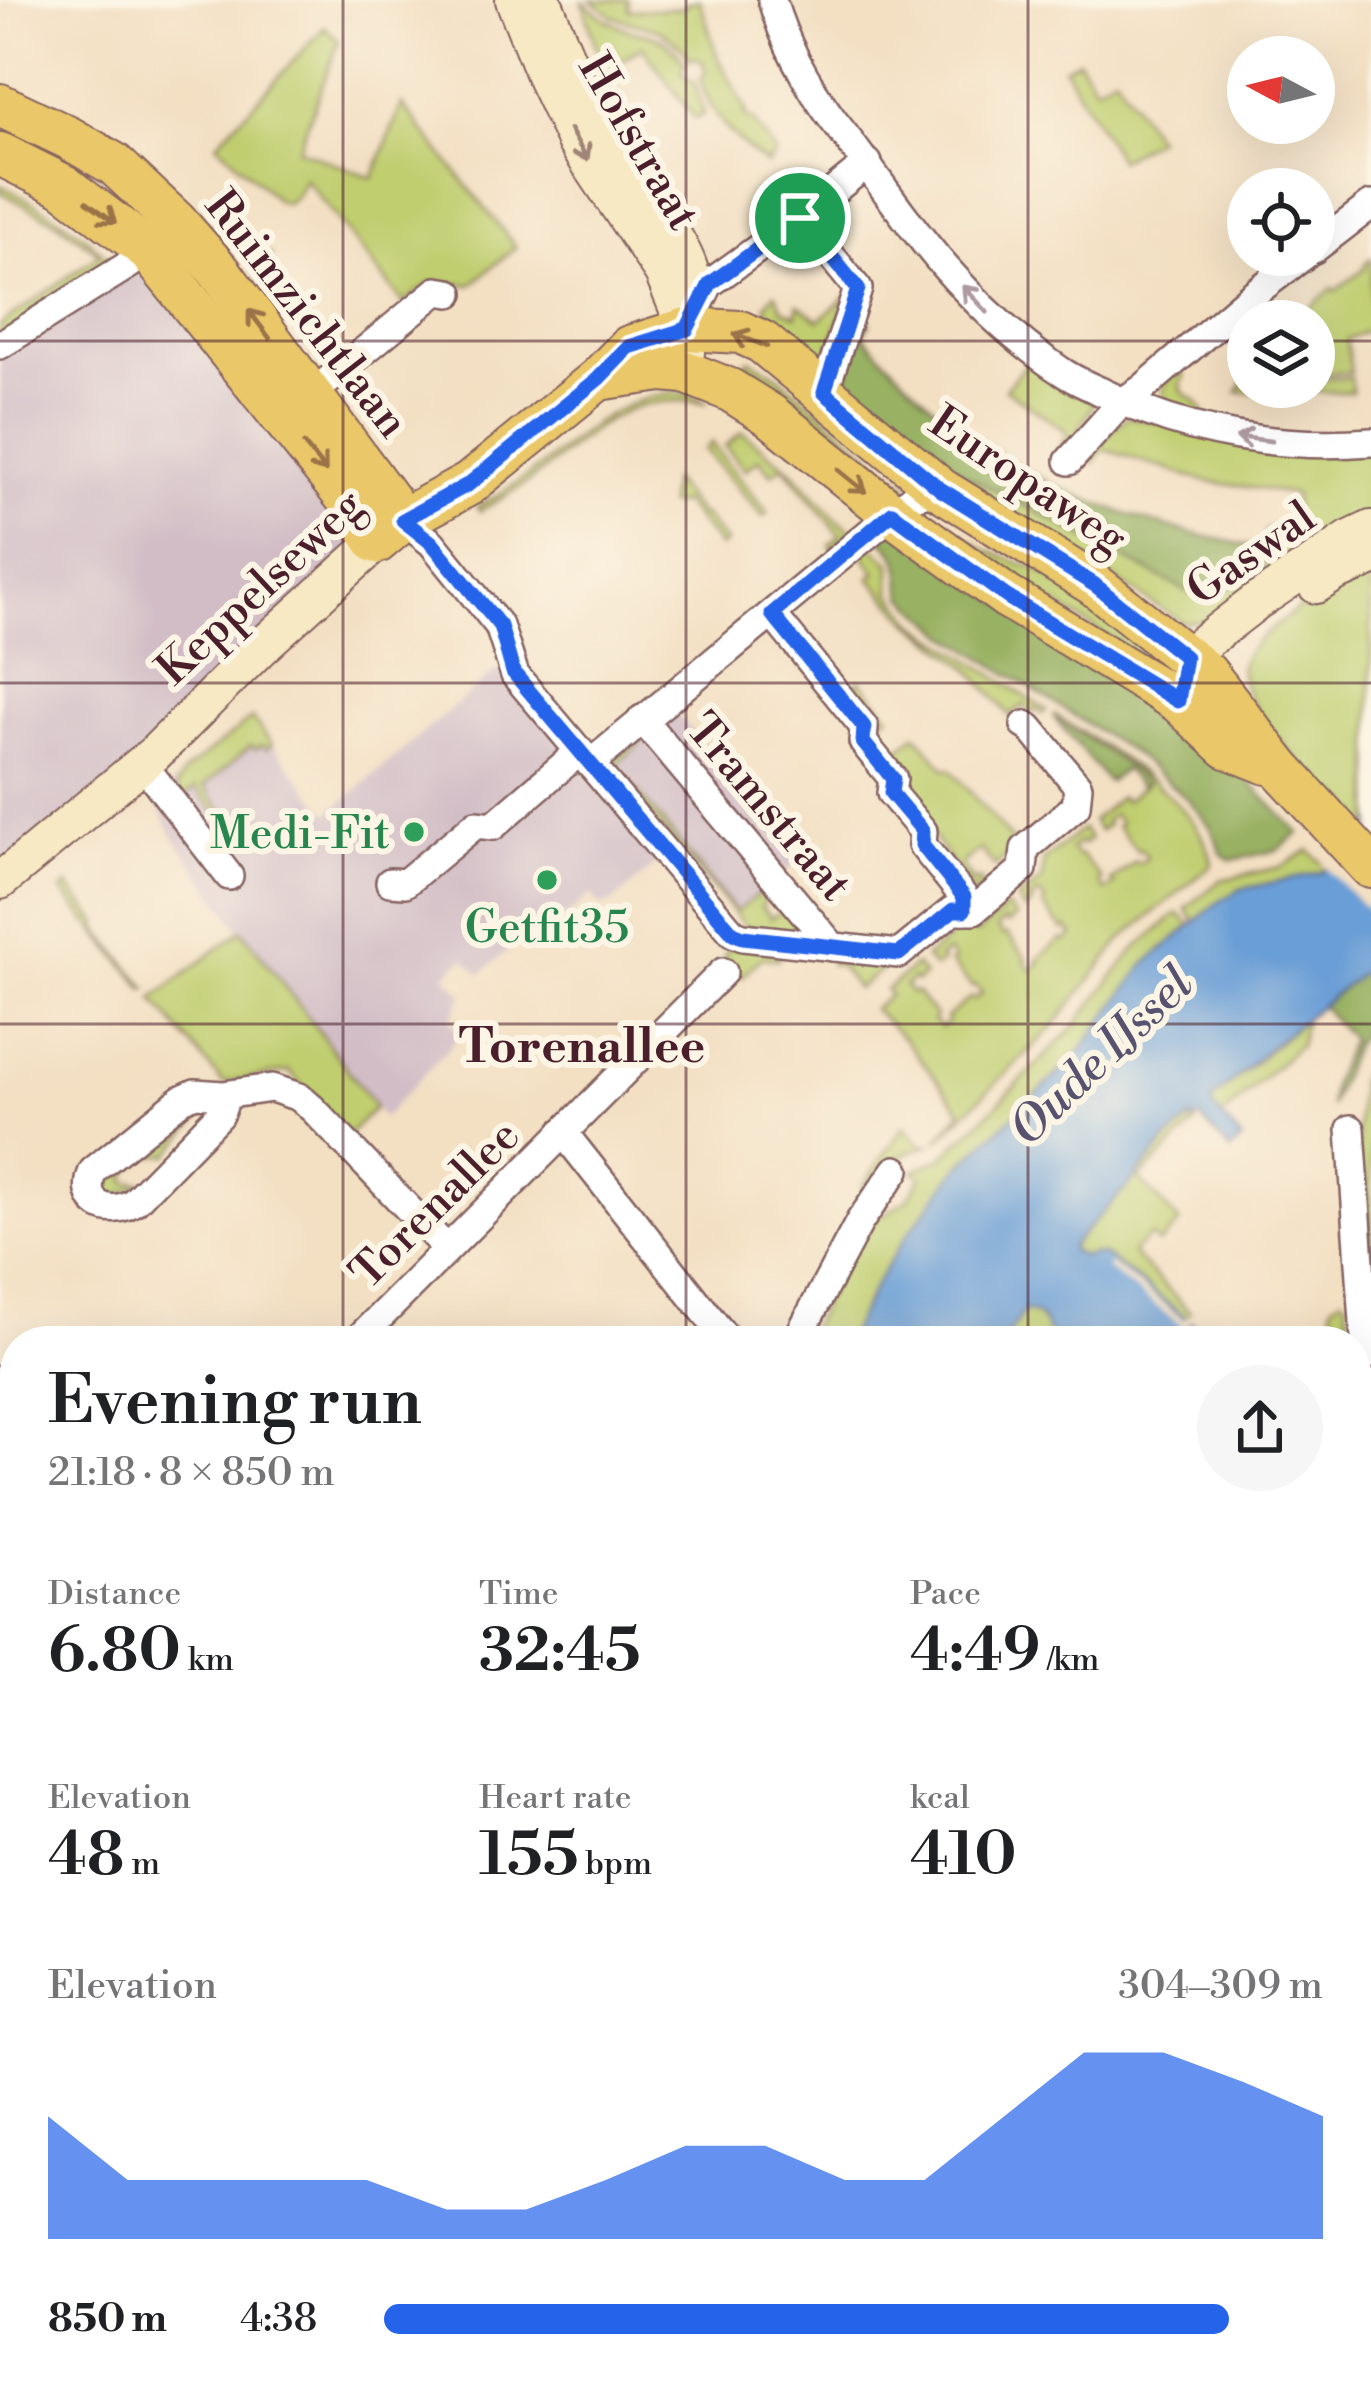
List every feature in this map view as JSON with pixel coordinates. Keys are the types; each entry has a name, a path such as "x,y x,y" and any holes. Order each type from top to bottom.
{"main road":[{"name":"Ruimzichtlaan","path":"0,105 114,164 352,504 390,531"},
{"name":"Ruimzichtlaan","path":"0,154 64,186 118,224 162,236 220,272 312,397 390,531"},
{"name":"Keppelseweg","path":"390,531 459,491 598,379 629,347 687,329"},
{"name":"Europaweg","path":"687,329 751,336 940,489 1095,585 1190,677 1227,747 1280,768 1371,867"},
{"path":"598,379 662,370 685,372"},
{"name":"Europaweg","path":"685,372 721,385 770,415 1007,597 1190,677"}],"street":[{"name":"Hofstraat","path":"514,0 576,143 663,273 687,329"},
{"name":"Hofstraat","path":"543,0 586,101 701,284 687,329 685,372"},
{"path":"772,0 790,49 816,97 942,264 995,321 1064,374 1171,421 1243,439 1315,446 1371,442"},
{"path":"701,284 800,218 868,163"},
{"path":"1335,232 1371,205"},
{"path":"800,218 858,289 824,392"},
{"path":"0,345 130,264 162,236"},
{"path":"1069,461 1122,402 1278,276"},
{"path":"312,397 437,291 449,292"},
{"path":"390,882 405,884 476,824 493,826 643,719 892,513 914,496 940,489"},
{"name":"Gaswal","path":"1190,677 1256,602 1349,538 1371,530"},
{"name":"Tramstraat","path":"390,531 432,543 500,626 513,672 733,933 743,937 899,954 953,910 974,910 1023,869 1025,849 1076,806 1078,786 1025,725"},
{"name":"Keppelseweg","path":"0,881 142,763 390,531"},
{"name":"Gaswal","path":"1190,677 1275,612 1335,573 1371,558"},
{"path":"772,614 864,727 863,742 893,779 891,793 923,831 922,845 964,897 964,910"},
{"name":"Tramstraat","path":"643,719 832,946"},
{"path":"142,763 229,876"},
{"name":"Torenallee","path":"378,1326 446,1248 723,972"},
{"path":"223,1095 218,1115 135,1201 116,1209 95,1202 87,1186 93,1171 182,1099 194,1093 223,1095 272,1088 299,1097 446,1248"},
{"path":"1351,1129 1364,1326"},
{"path":"563,1132 716,1326"},
{"path":"804,1326 860,1221 896,1170"}],"shaded area":[{"path":"163,236 372,547 0,887 0,348"},
{"path":"498,669 660,861 611,904 600,906 591,894 564,919 555,910 480,974 465,958 454,967 446,976 463,994 450,1022 462,1034 383,1118 170,832 155,799 252,718 328,814"},
{"path":"677,713 799,861 737,912 615,764"}],"green space":[{"path":"591,0 628,0 629,10 685,8 686,3 700,0 716,53 744,114 776,153 767,165 718,118 700,80 706,73 703,62 690,59 660,30 614,17"},
{"path":"583,2 613,23 667,44 685,63 683,73 694,82 704,114 695,119 642,46 608,71"},
{"path":"325,27 339,41 298,149 373,178 402,104 516,247 471,285 432,282 403,303 305,179 297,195 287,203 279,202 217,143"},
{"path":"1078,59 1095,86 1115,75 1156,138 1119,160 1064,68"},
{"path":"0,185 62,220 115,265 0,337 0,325 100,254 57,222 0,192"},
{"path":"269,253 272,256 260,266 326,348 320,353 328,364 324,368 252,269"},
{"path":"1371,259 1371,329 1346,340 1351,373 1335,373 1335,300 1319,300"},
{"path":"775,293 783,309 797,315 798,304 819,320 846,297 824,370 766,323 766,304"},
{"path":"862,321 870,323 863,335 935,407 971,436 1048,482 1131,516 1218,539 1263,548 1268,529 1292,531 1262,568 1210,599 1198,597 953,468 838,376"},
{"path":"749,359 778,376 908,486 895,500 738,376"},
{"path":"1029,360 1095,402 1071,444 1061,446 1068,432 1005,389"},
{"path":"1179,370 1185,377 1182,392 1203,410 1201,418 1174,408 1165,399 1163,386"},
{"path":"838,376 953,468 1198,597 1262,568 1292,531 1294,494 1204,481 1103,449 1094,463 1083,457 1127,417 1371,452 1371,520 1206,621 1182,622 957,479 847,393"},
{"path":"1335,378 1351,378 1352,392 1335,392"},
{"path":"671,393 689,394 708,403 654,403 612,418 522,486 480,511 477,507 612,413"},
{"path":"742,432 794,472 852,531 834,550 830,545 840,535 783,465 772,474 759,459 745,470 725,446"},
{"path":"711,443 768,513 763,517 704,450"},
{"path":"671,480 726,543 720,547 682,502 668,505"},
{"path":"912,508 987,551 1037,569 1113,618 1163,663 1159,667 1008,576"},
{"path":"891,526 1222,754 1299,833 1278,850 1232,860 1222,854 1211,828 1189,800 1134,754 949,636 904,596 897,558 878,536"},
{"path":"871,545 891,563 891,592 917,625 1046,710 1031,713 1024,705 1010,716 969,668 908,620 870,578 876,573 860,550"},
{"path":"1371,564 1368,825 1294,755 1263,718 1243,682 1241,666 1246,654 1277,625"},
{"path":"860,680 889,715 872,730 845,692"},
{"path":"1054,714 1172,798 1205,842 1212,865 1123,938 1053,1027 937,1141 962,1111 905,1040 873,1009 890,995 886,990 916,965 924,976 905,986 912,994 916,992 941,1028 946,1018 982,993 951,963 954,960 948,952 934,968 925,958 958,931 978,933 1007,907 1016,917 997,928 1003,936 1007,934 1031,970 1062,939 1065,942 1073,935 1067,927 1063,930 1039,894 1025,910 1017,900 1042,880 1044,860 1082,829 1090,839 1071,849 1102,880 1099,883 1105,891 1114,885 1111,881 1147,857 1117,826 1120,823 1113,815 1099,831 1092,821 1120,797 1125,801 1147,783"},
{"path":"1052,715 1147,783 1141,788 1125,769 1108,782"},
{"path":"252,718 272,744 266,749 251,746 204,786 222,810 217,814 196,788 182,799 177,786 184,772"},
{"path":"642,733 646,738 616,765 736,912 766,888 769,892 761,906 771,918 785,908 804,932 750,932 608,765"},
{"path":"916,734 1016,846 1012,864 1006,858 995,867 980,849 961,865 974,883 979,880 984,886 974,895 902,792 887,759"},
{"path":"1309,850 1326,868 1322,872 1198,927 1186,908 1221,880 1281,867"},
{"path":"68,886 147,988 145,990 62,891"},
{"path":"1178,913 1191,925 862,1326 811,1326 863,1227 907,1200 922,1177 914,1171 941,1158 977,1125 1076,1025 1134,950"},
{"path":"242,930 373,1103 374,1109 348,1135 289,1071 223,1083 153,999"},
{"path":"732,941 780,951 778,959 762,957 742,977 723,959"},
{"path":"831,956 874,961 882,969 857,989 839,965 830,964"},
{"path":"1371,965 1371,1020 1353,1047 1330,1107 1333,1081 1351,1039 1321,1006"},
{"path":"1302,1021 1300,1044 1222,1117 1212,1100"},
{"path":"1371,1051 1371,1283 1357,1128 1359,1082"},
{"path":"191,1100 211,1103 169,1155 144,1155 127,1174 126,1182 143,1183 106,1201 100,1175 144,1140 169,1143 188,1126 189,1119 171,1116"},
{"path":"1191,1119 1196,1123 1139,1179 1180,1223 1158,1244 1150,1236 1132,1253 1190,1312 1186,1318 1104,1255 1085,1257 1072,1252 1071,1246"},
{"path":"904,1126 923,1146 932,1144 894,1160 871,1193 862,1187"},
{"path":"1342,1297 1347,1301 1350,1326 1331,1326 1332,1304"},
{"path":"1024,1309 1043,1319 1046,1326 1008,1326"}],"water":[{"name":"Oude IJssel","path":"1371,823 1371,965 1212,1100 1242,1140 1230,1151 1201,1119 1191,1119 1071,1246 1072,1252 1085,1257 1104,1255 1195,1326 1045,1326 1039,1317 1024,1311 1014,1326 854,1326 904,1239 958,1168 1078,1055 1145,964 1221,900 1241,889 1322,872"}],"pier":[{"path":"1364,821 1371,828 1371,914 1322,864"},
{"path":"1110,1263 1184,1320 1193,1315 1188,1326 1182,1326 1107,1268"}],"place":[{"name":"Medi-Fit","path":"414,832"},
{"name":"Getfit35","path":"547,880"}],"district":[{"name":"Torenallee","path":"582,1045"}],"route":[{"path":"800,218 858,289 824,392 940,489 1095,585 1185,657 1178,701 1007,597 892,513 772,614 864,727 863,742 893,779 891,793 923,831 922,845 964,897 964,910 953,910 899,954 733,933 513,672 500,626 432,543 403,520 469,484 598,379 629,347 687,329 710,284 800,218"}]}
